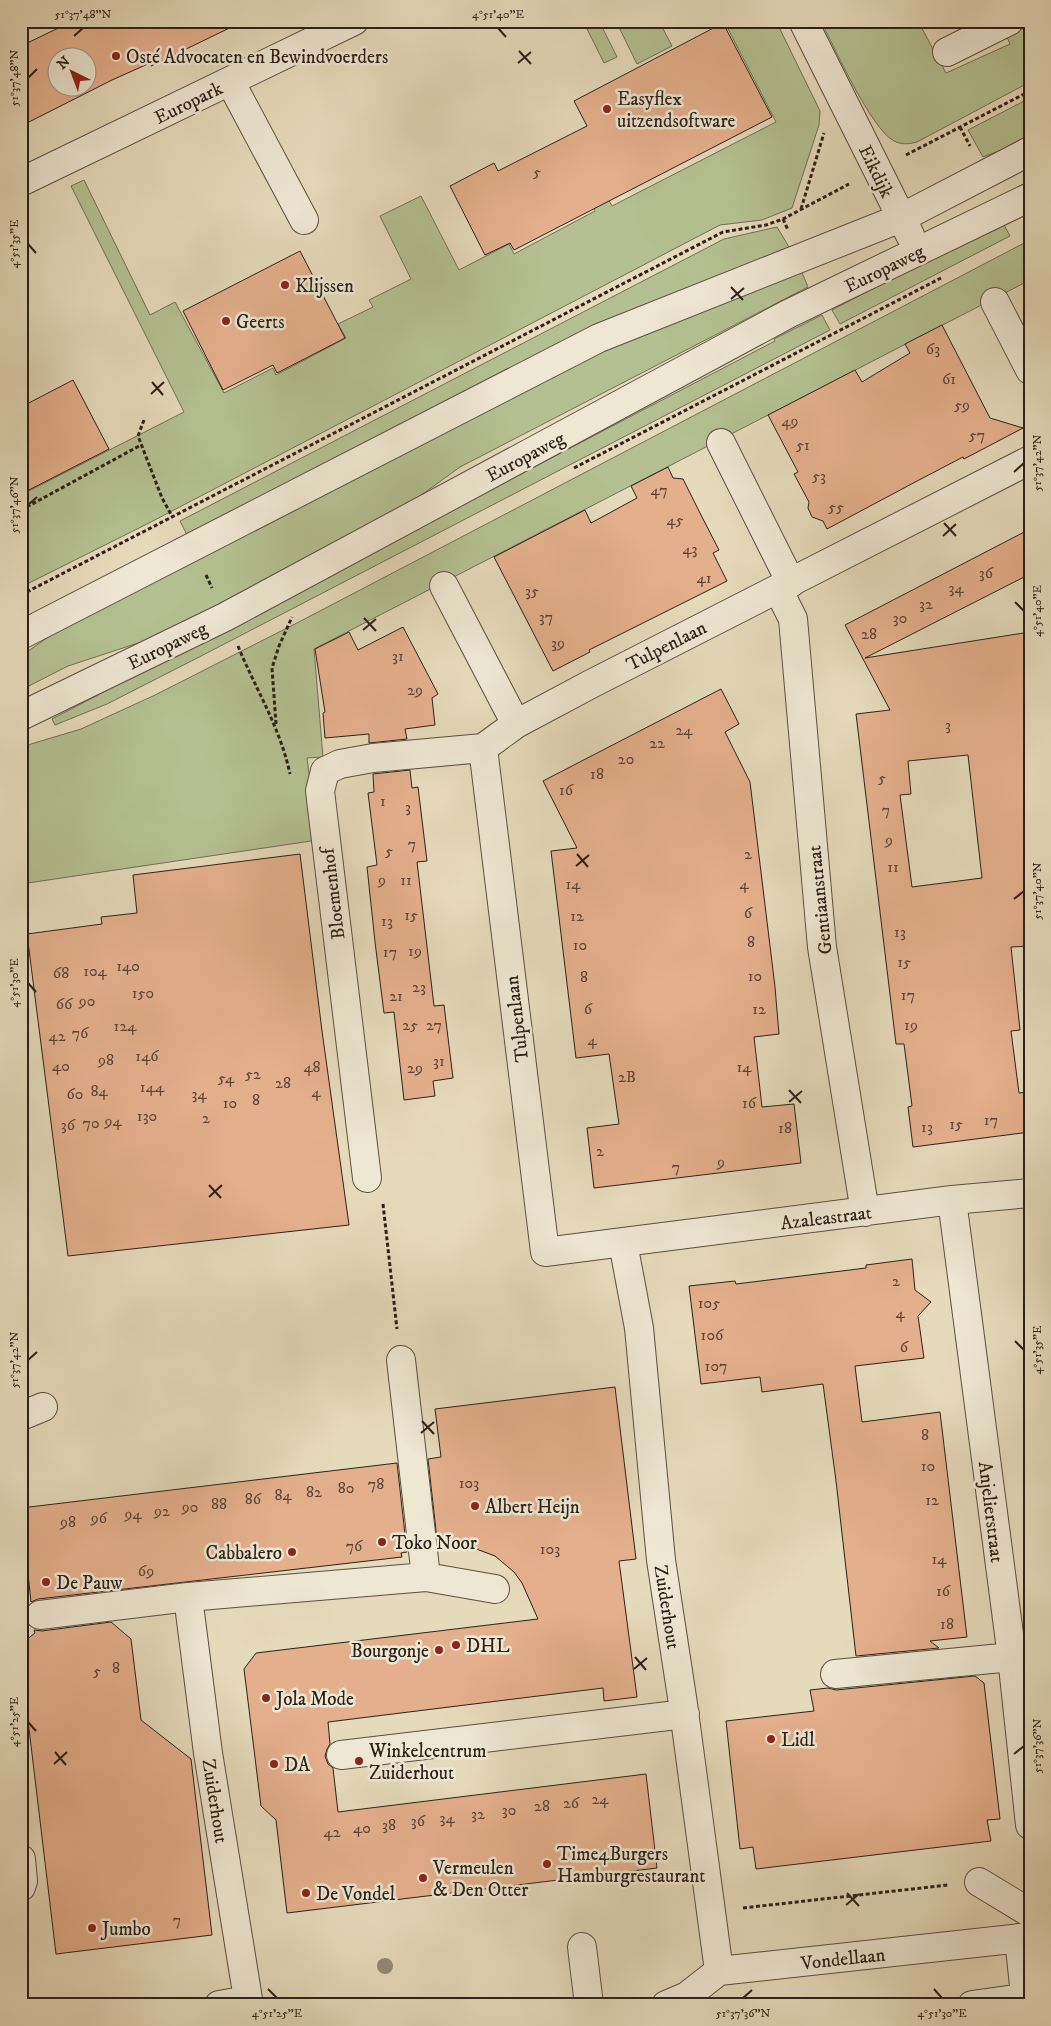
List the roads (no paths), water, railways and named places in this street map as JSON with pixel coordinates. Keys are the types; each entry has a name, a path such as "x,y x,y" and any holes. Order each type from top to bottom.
{"street":[{"name":"Europark","path":"21,182 354,21"},
{"name":"Eikdijk","path":"803,21 918,251"},
{"path":"947,52 1008,21"},
{"path":"230,81 304,220"},
{"name":"Europaweg","path":"21,635 599,338 901,218 1030,151"},
{"name":"Europaweg","path":"21,716 225,617 788,314 1030,197"},
{"path":"995,302 1030,370"},
{"path":"721,443 784,586"},
{"name":"Tulpenlaan","path":"622,1243 545,1252 483,748 516,724 1030,460"},
{"path":"444,586 516,724"},
{"name":"Gentiaanstraat","path":"784,586 792,619 822,947 865,1212"},
{"name":"Bloemenhof","path":"366,1178 320,791 325,771 340,764 373,758 483,748"},
{"name":"Azaleastraat","path":"622,1243 952,1200 1030,1193"},
{"name":"Anjelierstraat","path":"952,1200 1012,1657 1030,1824"},
{"name":"Zuiderhout","path":"622,1243 639,1328 661,1560 685,1714 719,1971"},
{"path":"401,1360 426,1577"},
{"path":"40,1615 188,1597 426,1577 495,1589"},
{"name":"Zuiderhout","path":"188,1597 208,1752 249,2002"},
{"path":"835,1674 1012,1657"},
{"path":"341,1755 685,1714"},
{"path":"21,1859 24,1881 21,1887"},
{"path":"979,1882 1030,1913"},
{"path":"972,2005 1027,2000 1024,1938"},
{"name":"Vondellaan","path":"719,1971 1024,1938"},
{"path":"582,1947 589,2005"},
{"path":"666,2005 687,1996 719,1971"},
{"path":"219,2005 249,2002"}],"place":[{"name":"Osté Advocaten en Bewindvoerders","path":"116,56"},
{"name":"Easyflex uitzendsoftware","path":"607,109"},
{"name":"Klijssen","path":"285,285"},
{"name":"Geerts","path":"226,321"},
{"name":"Albert Heijn","path":"475,1506"},
{"name":"Toko Noor","path":"382,1542"},
{"name":"Cabbalero","path":"292,1552"},
{"name":"De Pauw","path":"46,1582"},
{"name":"DHL","path":"456,1645"},
{"name":"Bourgonje","path":"439,1650"},
{"name":"Jola Mode","path":"266,1698"},
{"name":"Lidl","path":"771,1739"},
{"name":"Winkelcentrum Zuiderhout","path":"359,1761"},
{"name":"DA","path":"274,1764"},
{"name":"Time4Burgers Hamburgrestaurant","path":"547,1864"},
{"name":"Vermeulen & Den Otter","path":"423,1878"},
{"name":"De Vondel","path":"306,1893"},
{"name":"Jumbo","path":"92,1928"}]}
